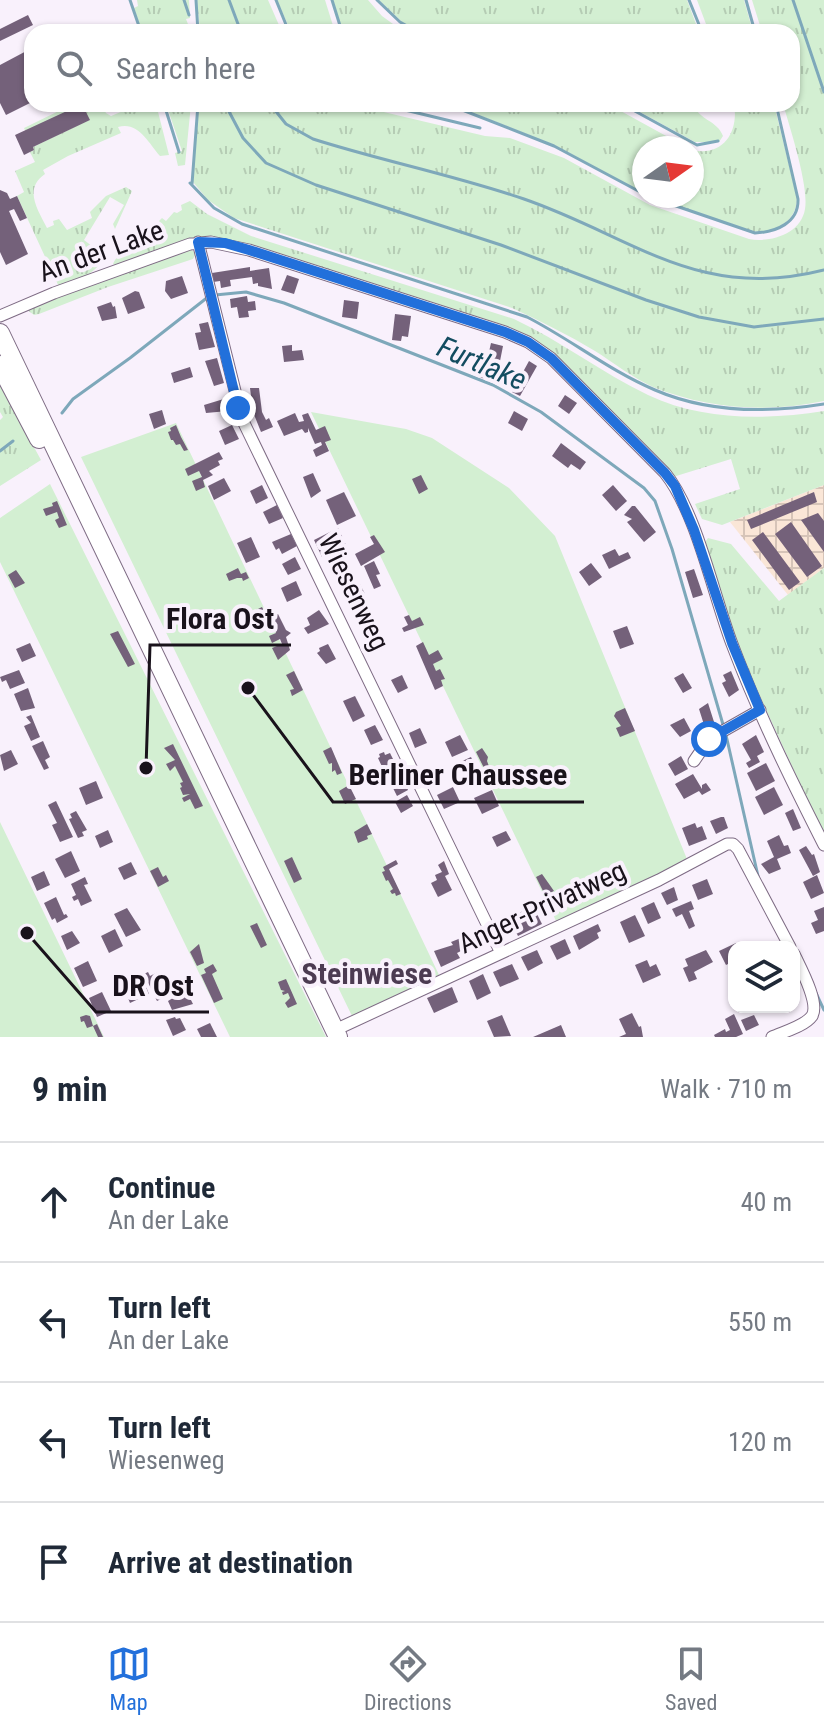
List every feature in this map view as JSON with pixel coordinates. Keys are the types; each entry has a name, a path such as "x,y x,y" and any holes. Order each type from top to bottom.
{"main road":[{"path":"0,333 337,1034"},
{"path":"0,365 75,508 95,534"}],"street":[{"name":"Wiesenweg","path":"198,242 234,393 246,427 500,951"},
{"name":"An der Lake","path":"0,316 54,293 198,242 225,243 528,342 545,353 675,486 694,530 732,643 824,845"},
{"path":"694,761 705,743 719,732 760,710"},
{"name":"Anger-Privatweg","path":"337,1034 500,951 659,880 724,845 731,844 737,848 787,941"},
{"path":"772,1037 812,1016 814,1006 800,968"}],"shaded area":[{"path":"824,485 824,568 788,595 730,522"}],"green space":[{"path":"137,0 189,0 190,18 186,19 188,24 139,24 134,8 138,6"},
{"path":"197,0 268,0 278,24 199,24"},
{"path":"277,0 325,0 332,24 288,24"},
{"path":"333,0 368,0 393,24 340,24"},
{"path":"379,0 687,0 696,24 406,24"},
{"path":"697,0 744,0 751,24 706,24"},
{"path":"752,0 824,0 824,401 781,407 738,407 695,400 653,387 575,339 512,308 234,218 208,200 193,182 197,112 384,112 485,136 510,138 564,158 632,195 632,208 659,208 749,239 775,238 798,225 805,209 802,172 785,112 800,112 800,24 760,24"},
{"path":"57,112 105,112 111,116 121,112 158,112 169,155 160,156 142,134 125,126 118,127 121,133 43,170 45,174 35,186 34,200 47,228 59,219 67,230 92,218 90,212 106,196 126,187 132,191 115,229 113,224 124,205 110,197 84,240 105,256 101,263 85,276 59,287 17,196 24,192 15,171 35,162 30,152 34,150 33,147 89,120 26,132 24,128"},
{"path":"169,112 190,112 185,165 178,166 175,153 182,151"},
{"path":"471,112 623,112 666,136 632,136 632,187 554,145"},
{"path":"640,112 698,112 720,131 723,136 719,142 704,142 704,136 684,136"},
{"path":"735,112 776,112 797,198 793,214 775,229 750,231 684,208 704,208 704,151 720,146 734,124"},
{"path":"190,201 207,214 251,236 514,319 631,386 669,404 713,414 757,417 824,411 824,485 722,525 702,519 695,504 740,489 731,459 673,477 550,353 208,238 117,266 113,264 120,255 150,235 155,238 165,227 159,221 162,218 166,221 174,212 182,210 181,205"},
{"path":"188,248 196,253 193,259 39,314 34,315 26,309"},
{"path":"0,385 41,460 0,486 0,420 3,417 0,412"},
{"path":"311,412 406,429 432,438 509,488 555,536 689,864 558,925"},
{"path":"176,423 440,977 352,1016 81,457"},
{"path":"50,484 326,1037 230,1037 0,562 0,518"},
{"path":"708,538 731,544 779,601 824,568 824,836 733,638 703,545"},
{"path":"0,822 104,1037 0,1037"}],"building":[{"path":"28,15 32,24 24,24 24,29 0,41 0,29"},
{"path":"24,52 24,106 6,115 0,103 0,65"},
{"path":"65,112 86,112 90,120 33,147 34,150 24,155 15,135"},
{"path":"0,190 7,193 10,199 17,196 27,218 20,221 14,209 9,211 28,254 6,265 0,252"},
{"path":"250,267 250,271 269,268 272,289 253,284 252,277 230,280 231,286 221,288 220,281 213,282 212,273"},
{"path":"287,275 299,279 294,294 281,290"},
{"path":"182,276 188,293 171,299 165,291 166,281"},
{"path":"139,292 145,308 128,314 122,298"},
{"path":"247,296 248,302 255,301 256,310 248,311 249,317 239,318 237,307 231,308 230,299"},
{"path":"344,300 359,302 357,319 342,317"},
{"path":"111,302 117,318 102,321 97,307"},
{"path":"395,314 411,316 408,337 402,336 401,341 392,340"},
{"path":"208,322 215,347 199,350 195,333 201,332 199,324"},
{"path":"491,343 503,346 498,371 491,368 488,380 479,377 480,372 472,370 474,362 486,365"},
{"path":"292,345 292,351 302,350 304,360 284,362 282,346"},
{"path":"217,358 224,383 214,386 205,361"},
{"path":"529,361 537,366 520,396 512,392"},
{"path":"190,367 193,377 174,383 171,373"},
{"path":"250,388 259,388 262,412 273,427 261,432 253,412"},
{"path":"565,395 577,403 569,414 558,406"},
{"path":"227,398 228,411 206,413 204,405"},
{"path":"162,410 166,424 154,429 149,414"},
{"path":"514,411 528,419 522,431 508,423"},
{"path":"295,413 299,422 304,421 302,415 308,413 316,430 325,426 331,440 325,442 329,451 316,457 313,450 322,445 321,442 315,444 308,428 305,433 302,429 284,436 277,421"},
{"path":"176,425 188,450 184,451 180,444 176,445 171,440 168,432"},
{"path":"232,425 239,439 225,445 219,431"},
{"path":"561,443 586,462 580,470 571,464 568,468 552,456"},
{"path":"219,452 223,459 218,461 220,465 209,471 213,475 203,480 205,487 196,491 192,481 202,477 199,471 188,476 185,469"},
{"path":"313,473 321,491 311,498 303,477"},
{"path":"421,475 428,489 419,494 412,479"},
{"path":"224,478 231,491 214,500 208,486"},
{"path":"262,485 268,498 256,504 250,491"},
{"path":"613,485 627,501 616,511 602,495"},
{"path":"344,492 356,516 337,525 326,500"},
{"path":"814,492 817,502 751,529 747,520"},
{"path":"57,501 67,525 59,528 55,520 59,518 57,512 46,516 43,509"},
{"path":"277,505 283,518 269,524 263,512"},
{"path":"632,506 656,532 644,542 627,522 632,519 624,515"},
{"path":"818,513 824,521 824,552 801,520"},
{"path":"791,522 822,566 807,577 775,534"},
{"path":"338,528 346,545 322,557 314,540"},
{"path":"763,532 800,582 789,590 752,540"},
{"path":"291,534 297,546 282,554 279,548 276,550 272,542"},
{"path":"374,535 385,552 361,566 355,554 374,544 370,537"},
{"path":"251,537 260,557 246,563 237,543"},
{"path":"615,549 619,556 628,552 631,558 609,569 602,555"},
{"path":"295,557 301,569 288,575 282,564"},
{"path":"374,561 381,586 374,589 364,566"},
{"path":"591,563 602,577 589,586 579,572"},
{"path":"238,568 241,574 246,572 249,578 229,581 226,574"},
{"path":"694,569 703,595 693,598 685,572"},
{"path":"16,570 25,583 15,588 8,575"},
{"path":"296,581 302,595 287,602 281,588"},
{"path":"360,584 365,594 349,601 345,591"},
{"path":"262,607 272,627 266,630 254,611"},
{"path":"319,610 329,624 308,634 304,628 310,625 307,618"},
{"path":"278,614 286,630 291,633 286,637 290,650 278,660 272,648 282,644 280,639 272,643 269,636 276,633 270,618"},
{"path":"409,615 412,621 420,617 424,625 404,632 402,628 408,625 404,617"},
{"path":"376,626 382,639 367,651 364,646 368,644 362,633"},
{"path":"627,626 634,644 620,649 613,631"},
{"path":"118,631 135,664 128,667 110,634"},
{"path":"423,642 429,655 438,650 443,659 433,664 445,679 441,680 443,686 435,690 416,646"},
{"path":"30,643 36,656 22,662 16,649"},
{"path":"328,644 336,659 326,664 317,653 319,648"},
{"path":"19,670 25,683 10,689 6,680 2,682 0,677"},
{"path":"294,671 303,690 292,696 290,690 294,689 286,675"},
{"path":"731,671 739,690 729,697 722,683 726,681 723,675"},
{"path":"683,673 692,688 683,693 674,678"},
{"path":"402,675 408,688 398,693 391,680"},
{"path":"28,688 35,708 21,711 14,694"},
{"path":"355,696 365,716 353,722 343,701"},
{"path":"708,703 715,725 706,731 699,709"},
{"path":"625,708 635,731 620,737 616,728 621,726 614,716"},
{"path":"31,715 40,737 31,741 24,726 31,723 26,717"},
{"path":"684,718 691,731 680,737 670,725"},
{"path":"375,725 383,740 371,745 364,730"},
{"path":"420,728 427,743 415,748 409,733"},
{"path":"460,735 468,750 452,757 445,742"},
{"path":"756,735 764,752 757,756 760,762 749,768 746,763 751,760 742,744"},
{"path":"43,741 50,757 45,760 49,768 44,770 32,746"},
{"path":"173,744 203,806 195,809 190,799 184,802 182,798 190,794 183,795 180,783 183,782 175,766 170,771 166,764 175,760 164,748"},
{"path":"331,747 342,773 337,775 335,770 332,772 332,763 329,764 323,751"},
{"path":"482,748 488,757 490,769 485,772 490,771 495,781 487,788 483,782 476,785 474,780 481,777 478,771 484,768 476,752"},
{"path":"11,750 18,764 4,771 0,755"},
{"path":"384,752 385,755 390,753 396,765 384,771 378,758"},
{"path":"681,756 688,769 675,776 668,764"},
{"path":"471,757 476,769 463,775 458,763"},
{"path":"766,763 775,781 756,791 747,773"},
{"path":"693,774 702,789 706,783 711,790 702,795 699,791 684,799 675,784"},
{"path":"403,778 408,790 397,796 391,784"},
{"path":"96,781 103,798 86,805 79,788"},
{"path":"349,785 356,799 345,804 339,791"},
{"path":"453,787 460,802 444,809 437,795"},
{"path":"774,787 783,805 764,815 755,797"},
{"path":"492,790 499,806 482,814 474,798"},
{"path":"407,795 413,806 401,813 395,802"},
{"path":"56,801 73,837 60,842 52,825 57,823 48,805"},
{"path":"793,809 801,828 793,831 785,813"},
{"path":"76,811 87,830 82,832 84,836 78,838 69,819 72,818 70,814"},
{"path":"724,817 728,828 716,834 710,821"},
{"path":"695,823 697,828 702,826 707,839 689,846 682,828"},
{"path":"367,824 372,834 358,843 354,832"},
{"path":"108,830 113,842 100,848 95,836"},
{"path":"506,831 511,840 497,847 492,837"},
{"path":"779,835 791,853 777,859 781,869 769,874 761,864 774,857 767,841"},
{"path":"806,846 814,854 820,872 813,876 799,850"},
{"path":"71,851 80,871 65,878 55,859"},
{"path":"292,857 302,879 294,883 284,861"},
{"path":"396,860 398,864 389,869 401,894 396,896 390,891 393,889 382,872 385,871 383,867"},
{"path":"444,861 449,874 445,876 452,890 438,897 431,883 437,880 435,875 442,872 438,865"},
{"path":"131,862 137,874 124,880 118,868"},
{"path":"158,867 169,881 158,887 150,871"},
{"path":"44,871 50,885 37,891 31,877"},
{"path":"542,874 554,891 545,895 536,877"},
{"path":"817,875 824,893 811,899 803,882"},
{"path":"85,877 88,884 84,885 92,901 81,906 78,899 74,901 72,897 76,895 71,884"},
{"path":"707,879 713,894 698,900 692,885"},
{"path":"674,887 678,900 667,905 661,893"},
{"path":"56,897 64,915 68,917 57,923 55,918 52,920 44,903"},
{"path":"691,901 694,909 689,911 695,926 689,929 682,914 676,917 672,909"},
{"path":"654,902 661,918 648,924 641,908"},
{"path":"533,906 542,924 518,936 509,918"},
{"path":"824,907 824,931 816,934 811,923 818,920 814,911"},
{"path":"127,908 141,930 126,937 114,914"},
{"path":"635,915 645,936 629,943 620,922"},
{"path":"257,923 267,945 261,948 250,926"},
{"path":"598,924 601,931 597,933 599,938 579,950 573,936"},
{"path":"115,929 123,946 109,953 101,936"},
{"path":"72,931 80,943 67,950 61,936"},
{"path":"461,938 465,949 457,953 460,958 441,967 434,951 453,945 451,942"},
{"path":"565,939 571,953 557,960 550,946"},
{"path":"199,944 204,963 197,966 190,952"},
{"path":"728,947 728,964 726,965 719,951"},
{"path":"537,950 543,963 528,971 521,957"},
{"path":"706,950 713,962 694,972 697,979 689,982 683,968 688,966 685,959"},
{"path":"647,960 650,967 656,964 661,975 643,983 635,965"},
{"path":"88,961 97,981 83,987 74,968"},
{"path":"213,964 217,971 212,974 223,999 214,1003 201,975"},
{"path":"512,964 519,979 500,987 493,972"},
{"path":"148,972 150,976 158,972 169,995 157,1001 144,974"},
{"path":"483,974 491,993 477,1000 469,981"},
{"path":"143,979 149,994 130,1003 124,988"},
{"path":"286,979 297,1004 288,1008 285,1003 290,998 288,993 283,995 285,991 281,990 278,982"},
{"path":"452,987 458,1002 434,1013 427,998"},
{"path":"186,990 193,1004 172,1010 168,1001"},
{"path":"102,992 111,1011 97,1017 89,998"},
{"path":"632,1013 641,1026 643,1037 619,1037 626,1034 619,1019"},
{"path":"734,1014 743,1034 715,1037 725,1029 726,1032 730,1030 725,1019"},
{"path":"502,1015 511,1036 494,1037 487,1021"},
{"path":"754,1015 759,1025 746,1031 741,1020"},
{"path":"90,1016 93,1026 87,1028 80,1017"},
{"path":"180,1018 186,1030 173,1036 166,1020"},
{"path":"210,1023 217,1037 201,1037 197,1029"},
{"path":"97,1024 103,1037 98,1037 93,1026"},
{"path":"561,1025 566,1037 533,1037"}],"waterway":[{"path":"130,0 138,24"},
{"path":"184,0 189,15"},
{"path":"196,0 198,24"},
{"path":"229,0 238,24"},
{"path":"276,0 286,24"},
{"path":"332,0 340,24"},
{"path":"377,0 404,24"},
{"path":"689,0 699,24"},
{"path":"746,0 753,24"},
{"path":"793,0 824,92"},
{"path":"166,112 179,152"},
{"path":"192,184 197,112"},
{"path":"229,112 243,138 266,163 316,185 501,245 646,300 699,317 754,327 824,319"},
{"path":"276,112 286,124 313,139 524,199 668,261 703,272 739,278 779,278 824,270"},
{"path":"413,112 480,128"},
{"path":"467,112 554,146 632,188"},
{"path":"637,112 697,145 718,141"},
{"path":"682,208 755,233 771,231 790,220 795,214 798,199 778,112"},
{"path":"190,183 214,208 242,224 527,317 622,374 675,398 717,407 760,410 824,404"},
{"name":"Furtlake","path":"215,295 246,292 284,303 493,385 541,412 644,488 655,501 672,549 724,728"},
{"name":"Furtlake","path":"62,413 73,399 208,297"},
{"name":"Furtlake","path":"0,451 13,441"},
{"name":"Furtlake","path":"726,735 758,876"},
{"name":"Furtlake","path":"816,993 824,1010"}],"place":[{"name":"Berliner Chaussee","path":"248,688"},
{"name":"Flora Ost","path":"146,768"},
{"name":"DR Ost","path":"27,933"}],"district":[{"name":"Steinwiese","path":"367,973"}],"route":[{"path":"238,408 198,242 225,243 249,250 505,332 537,347 665,473 683,502 732,643 760,710 709,739"}]}
